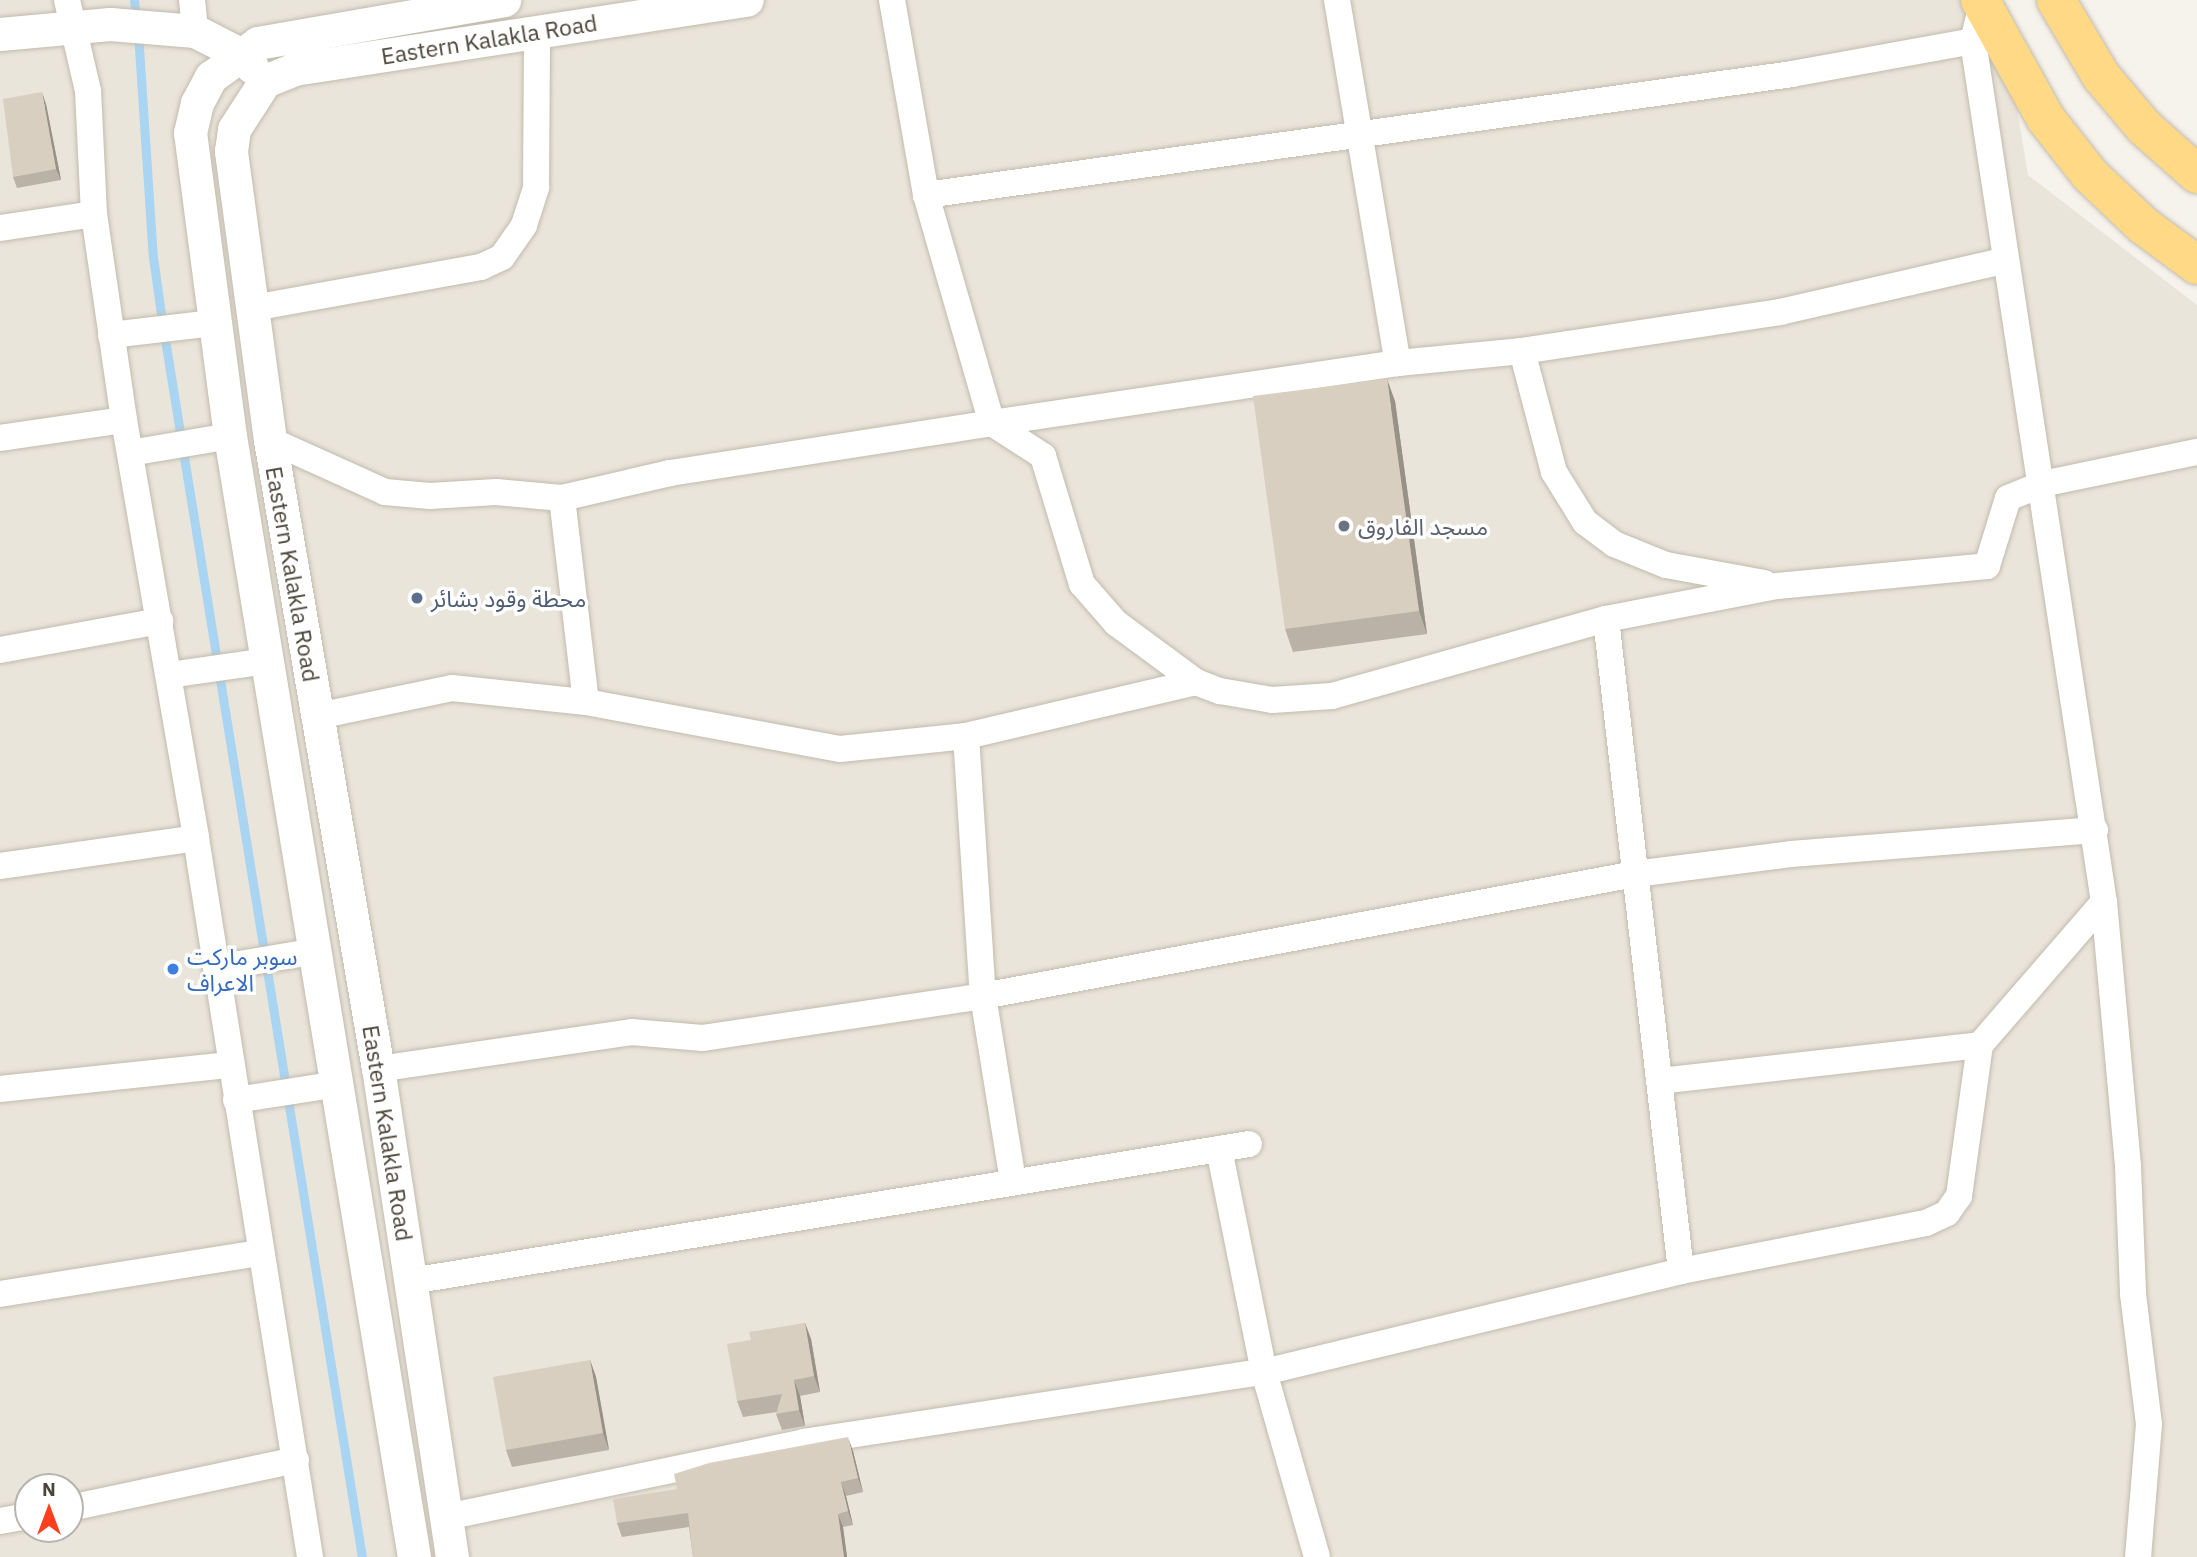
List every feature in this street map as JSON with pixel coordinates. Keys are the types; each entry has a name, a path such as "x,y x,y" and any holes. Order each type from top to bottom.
{"highway":[{"path":"2056,0 2101,76 2144,127 2197,174"},
{"path":"1978,15 2046,119 2090,175 2144,226 2197,265"}],"street":[{"name":"Eastern Kalakla Road","path":"414,1557 230,436 190,133 202,88 238,53 282,36 504,0"},
{"name":"Eastern Kalakla Road","path":"452,1557 378,1069 270,440 231,151 243,110 265,81 294,69 747,0"},
{"path":"892,0 926,195 992,422 1044,456 1083,584 1116,622 1196,682 1272,700 1332,696 1606,619 1777,586 1987,566 2008,498 2042,484 2197,452"},
{"path":"1337,0 1357,133 1398,363"},
{"path":"0,34 69,14 137,25 194,16 238,53 265,81"},
{"path":"69,14 88,91 94,214 124,420 196,838 310,1557"},
{"path":"926,195 1792,74 1978,15 2003,261 2042,484 2104,902 2128,1167 2133,1294 2149,1424 2138,1557"},
{"path":"253,309 457,272 502,257 524,225 536,187 537,32"},
{"path":"0,228 94,214"},
{"path":"270,440 385,492 430,496 496,492 562,498 670,473 992,422 1398,363 1522,351 1780,312 2003,261"},
{"path":"111,335 213,323"},
{"path":"1522,351 1554,472 1585,522 1615,544 1666,565 1777,586"},
{"path":"0,438 124,420"},
{"path":"130,453 230,436"},
{"path":"562,498 586,702"},
{"path":"1606,619 1681,1271"},
{"path":"0,650 160,621"},
{"path":"169,675 266,661"},
{"path":"318,716 452,688 586,702 840,749 966,736 1196,682"},
{"path":"966,736 983,996 1013,1182"},
{"path":"378,1069 631,1032 703,1038 983,996 1635,874 1791,854 2095,831"},
{"path":"0,866 196,838"},
{"path":"446,1517 804,1442 1264,1372 1681,1271 1926,1223 1947,1213 1959,1196 1980,1045 2104,902"},
{"path":"216,968 316,951"},
{"path":"1660,1082 1980,1045"},
{"path":"0,1089 230,1065"},
{"path":"236,1100 338,1084"},
{"path":"411,1282 1249,1144"},
{"path":"1219,1149 1264,1372 1317,1557"},
{"path":"0,1294 260,1252"},
{"path":"84,1505 296,1461"}],"shaded area":[{"path":"0,0 1999,0 2028,175 2197,305 2197,1557 0,1557"}],"building":[{"path":"42,92 56,169 13,177 3,99"},
{"name":"مسجد الفاروق","path":"1387,379 1419,611 1285,629 1253,396"},
{"path":"805,1323 814,1376 794,1380 799,1410 776,1414 782,1394 737,1401 727,1344 751,1340 749,1332"},
{"path":"590,1360 603,1433 506,1450 493,1377"},
{"path":"848,1437 858,1478 841,1482 848,1511 838,1514 844,1557 693,1557 688,1513 617,1523 613,1499 677,1489 674,1474 709,1463"}],"waterway":[{"path":"134,0 136,19"},
{"path":"138,33 153,257 162,321 362,1557"}],"place":[{"name":"مسجد الفاروق","path":"1344,526"},
{"name":"محطة وقود بشائر","path":"417,598"},
{"name":"سوبر ماركت الاعراف","path":"173,969"}]}
